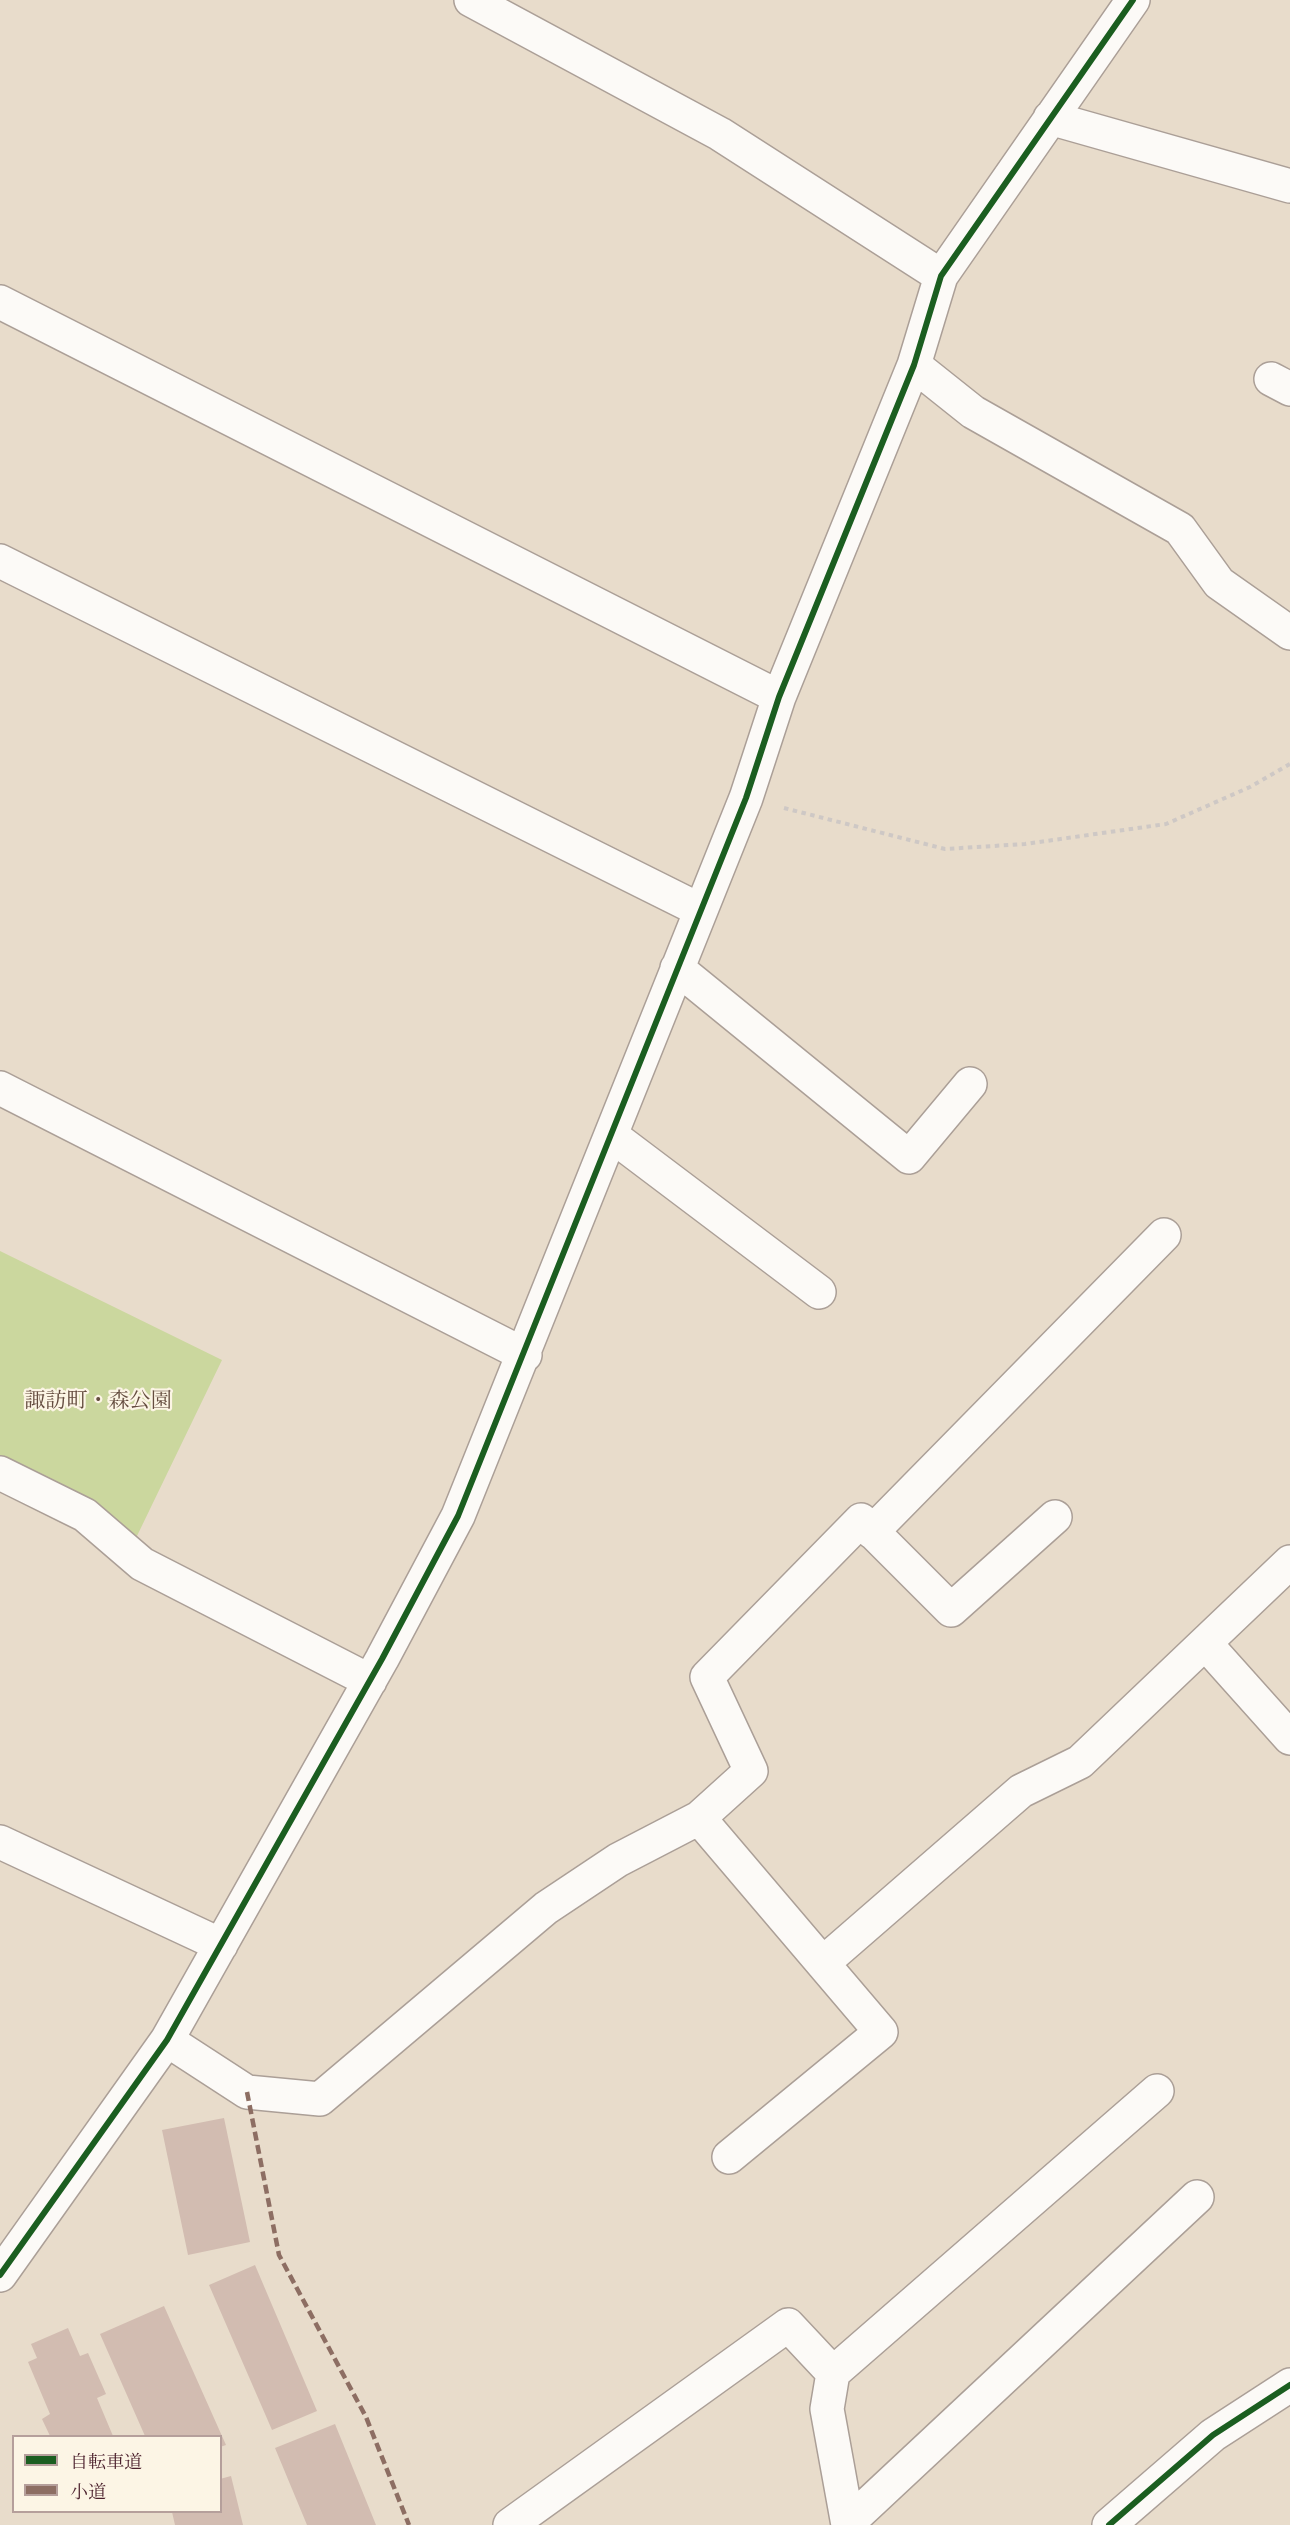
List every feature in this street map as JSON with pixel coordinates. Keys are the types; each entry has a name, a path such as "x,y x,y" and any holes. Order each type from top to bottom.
{"street":[{"path":"471,0 720,134 941,276"},
{"path":"0,2275 167,2040 370,1681 458,1516 525,1355 746,798 779,697 914,365 941,276 1133,0"},
{"path":"1050,118 1290,186"},
{"path":"0,302 779,697"},
{"path":"914,365 973,412 1180,528 1219,583 1290,633"},
{"path":"0,561 700,910"},
{"path":"677,968 909,1157 970,1084"},
{"path":"0,1088 525,1355"},
{"path":"611,1135 819,1292"},
{"path":"872,1532 1164,1235"},
{"path":"0,1473 85,1515 142,1564 370,1681"},
{"path":"167,2040 247,2092 320,2099 546,1908 618,1860 699,1818 751,1771 708,1677 861,1520 951,1610 1055,1517"},
{"path":"823,1964 1021,1791 1080,1762 1290,1562"},
{"path":"1205,1642 1290,1738"},
{"path":"699,1818 882,2032 729,2157"},
{"path":"0,1842 221,1945"},
{"path":"848,2524 827,2409 833,2373 1157,2091"},
{"path":"848,2524 1197,2197"},
{"path":"510,2525 788,2325 833,2373"},
{"path":"1109,2525 1213,2435 1290,2385"}],"path":[{"path":"746,798 945,849 1025,844 1166,824 1250,787 1290,764"}],"green space":[{"name":"諏訪町・森公園","path":"0,1251 222,1360 136,1538 95,1504 0,1456"}],"building":[{"path":"224,2118 250,2242 188,2255 162,2130"},
{"path":"255,2265 317,2411 272,2430 209,2285"},
{"path":"164,2306 222,2435 145,2435 100,2334"},
{"path":"68,2328 80,2356 88,2353 106,2394 97,2398 113,2435 50,2435 42,2419 50,2414 28,2362 37,2358 31,2344"},
{"path":"335,2424 376,2525 307,2525 275,2448"},
{"path":"231,2476 243,2525 175,2525 172,2513 222,2513 222,2478"}],"marked path":[{"path":"247,2092 279,2255 366,2417 409,2525"}],"cycle path":[{"path":"0,2275 167,2040 382,1659 458,1516 746,798 779,697 914,365 941,276 1133,0"},
{"path":"1109,2525 1213,2435 1290,2385"}]}
